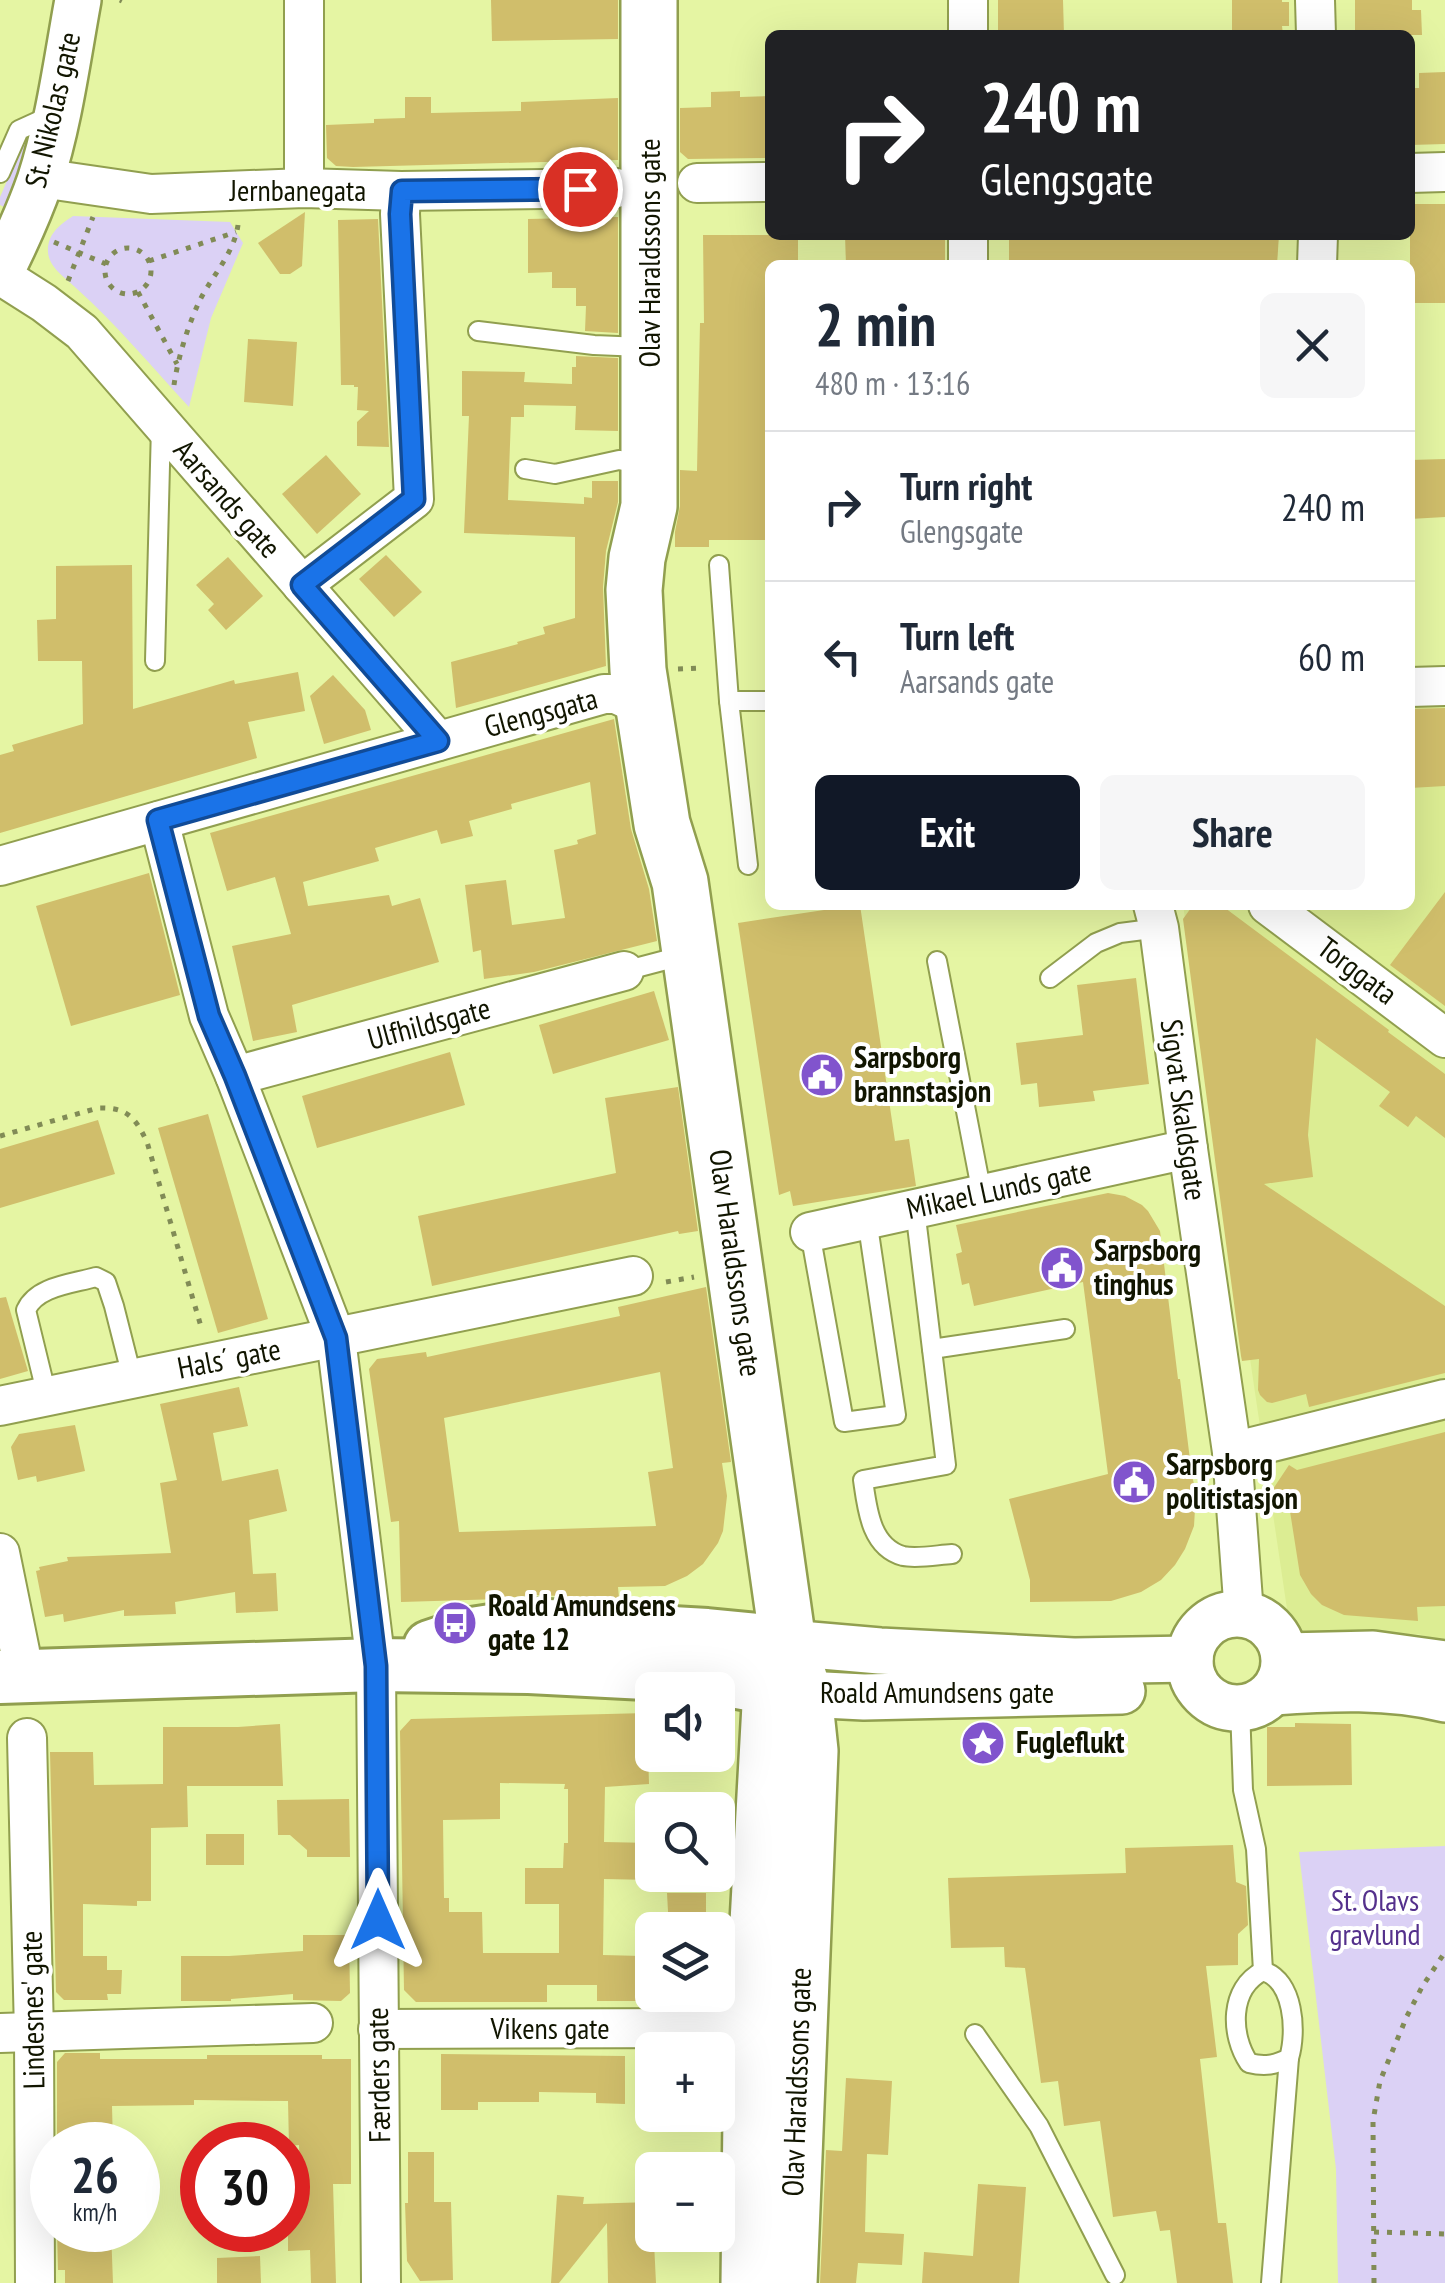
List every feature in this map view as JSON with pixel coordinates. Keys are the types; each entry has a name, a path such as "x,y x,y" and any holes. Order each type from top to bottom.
{"main road":[{"name":"Olav Haraldssons gate","path":"650,0 649,486 634,590 638,670 629,700 680,882 788,1675 810,1751 789,2283"},
{"name":"Olav Haraldssons gate","path":"649,486 663,556 683,822 680,882"},
{"name":"Roald Amundsens gate","path":"11,1677 376,1666 466,1635 530,1624 707,1635 788,1675"},
{"name":"Olav Haraldssons gate","path":"749,2283 752,2031 788,1675"}],"street":[{"name":"St. Nikolas gate","path":"0,274 22,228 20,176 57,112 78,0"},
{"path":"304,0 304,188"},
{"path":"968,0 968,30"},
{"path":"1314,0 1316,30"},
{"path":"1415,173 1445,172"},
{"name":"Jernbanegata","path":"20,176 151,194 304,188 616,188"},
{"path":"697,183 765,182"},
{"path":"302,585 414,499 402,191"},
{"name":"Aarsands gate","path":"0,274 82,332 167,411 302,585 438,741"},
{"path":"1415,687 1445,686"},
{"name":"Glengsgata","path":"0,866 604,694 629,700"},
{"name":"Færders gate","path":"158,820 209,1016 336,1338 376,1666 381,2283"},
{"name":"Torggata","path":"1275,910 1445,1038"},
{"name":"Sigvat Skaldsgate","path":"1156,916 1232,1452 1244,1614"},
{"name":"Ulfhildsgate","path":"235,1076 624,971"},
{"name":"Mikael Lunds gate","path":"810,1232 1188,1149"},
{"name":"Hals´ gate","path":"0,1406 634,1276"},
{"path":"1232,1452 1445,1400"},
{"path":"0,1553 20,1652 11,1677"},
{"path":"1266,1686 1276,1633 1256,1617 1244,1614 1230,1614 1206,1624 1192,1646 1194,1674 1216,1704 1373,1654 1445,1664"},
{"name":"Roald Amundsens gate","path":"788,1675 880,1651 1074,1661 1194,1674"},
{"path":"1266,1686 1424,1694 1445,1699"},
{"name":"Lindesnes' gate","path":"27,1738 17,2033 35,2283"},
{"path":"17,2033 313,2023"},
{"name":"Vikens gate","path":"378,2029 722,2028"}],"lane":[{"path":"478,331 594,345 650,347"},
{"path":"154,661 167,411"},
{"path":"525,469 556,474 619,460 649,486"},
{"path":"719,564 729,700 748,865"},
{"path":"729,700 765,701"},
{"path":"1050,978 1096,943 1156,916"},
{"path":"624,971 691,953"},
{"path":"936,960 982,1194"},
{"path":"916,1208 946,1465 862,1480 870,1524 892,1550 904,1556 952,1554"},
{"path":"810,1232 844,1422 896,1415 866,1219"},
{"path":"47,1396 26,1310 39,1293 96,1277 106,1282 132,1377"},
{"path":"932,1349 1065,1330"},
{"path":"1263,1971 1256,1848 1243,1790 1266,1686"},
{"path":"1263,1971 1245,1985 1238,1998 1235,2012 1240,2050 1249,2063 1264,2066 1289,2058"},
{"path":"1263,1971 1280,1982 1290,2006 1294,2038 1289,2058 1271,2283"},
{"path":"975,2034 1040,2126 1115,2276"}],"path":[{"path":"66,289 94,212"},
{"path":"167,411 199,303 236,238 239,215"},
{"path":"149,260 237,232"},
{"path":"42,237 106,264"},
{"path":"122,249 138,250 149,260 149,282 138,292 123,294 110,286 106,264 122,249"},
{"path":"138,292 178,364"},
{"path":"0,1136 98,1108 114,1107 130,1115 138,1124 153,1161 211,1362"},
{"path":"1374,2283 1374,2121 1380,2080 1406,2016 1445,1952"},
{"path":"1374,2232 1445,2234"}],"shaded area":[{"path":"1445,693 1445,1643 1419,1634 1291,1636 1184,910 1415,910 1415,696"}],"green space":[{"path":"23,144 28,145 10,210 0,205 0,197"},
{"path":"73,216 230,222 243,243 211,318 189,407 51,263 48,246 52,236"},
{"name":"St. Olavs gravlund","path":"1445,1846 1445,2283 1338,2283 1336,2169 1299,1852"}],"building":[{"path":"491,0 618,0 618,39 492,41"},
{"path":"998,0 1063,0 1064,30 998,30"},
{"path":"1232,0 1289,2 1289,26 1282,26 1282,30 1232,30"},
{"path":"1355,0 1412,0 1412,10 1421,10 1422,35 1415,35 1415,30 1355,30"},
{"path":"1445,72 1445,144 1415,145 1415,88 1419,88 1419,73"},
{"path":"740,91 740,97 765,96 765,158 688,159 680,152 680,108 711,107 711,92"},
{"path":"405,97 431,97 431,113 521,111 521,102 618,98 618,160 353,167 336,166 327,158 326,125 405,118"},
{"path":"1415,204 1445,204 1445,303 1415,303 1415,260 1410,260 1410,240 1415,240"},
{"path":"305,212 302,266 290,274 280,274 258,243"},
{"path":"618,217 618,333 585,331 586,306 576,306 576,288 552,288 552,272 528,273 528,219"},
{"path":"378,219 389,447 357,446 357,422 369,411 357,410 358,387 341,385 338,220"},
{"path":"703,235 765,235 765,240 798,240 798,260 765,260 765,540 709,540 709,547 675,547 680,470 697,471 700,323 704,323"},
{"path":"845,240 945,240 945,260 846,260"},
{"path":"1009,240 1279,240 1277,260 1009,260"},
{"path":"248,339 297,342 293,406 244,402"},
{"path":"576,356 618,358 618,431 575,430 576,406 524,405 524,417 511,417 508,500 584,504 584,497 592,498 592,481 618,481 603,587 606,666 456,708 451,662 518,644 545,634 543,627 575,618 575,537 464,533 469,416 462,416 462,371 525,372 524,382 572,384"},
{"path":"326,455 361,494 317,534 282,494"},
{"path":"1445,459 1445,517 1415,519 1415,460"},
{"path":"386,555 422,592 394,617 359,579"},
{"path":"228,557 263,596 226,630 208,610 214,604 196,585"},
{"path":"132,565 133,709 234,680 235,684 298,672 305,711 248,722 257,758 0,833 0,755 14,751 12,745 83,724 82,661 38,661 37,620 56,619 56,566"},
{"path":"333,675 365,710 371,730 324,744 310,696"},
{"path":"1445,708 1445,786 1415,788 1415,709"},
{"path":"614,719 631,829 649,889 657,941 534,972 484,979 481,950 473,952 465,885 506,880 512,925 565,918 554,850 596,834 590,782 511,804 512,809 469,821 473,836 441,844 437,830 375,848 379,861 303,882 308,906 389,895 392,906 420,898 439,962 292,1005 297,1032 253,1041 232,946 291,934 275,877 227,891 210,833"},
{"path":"149,873 180,995 71,1026 36,906"},
{"path":"1445,892 1445,1006 1390,965"},
{"path":"824,910 861,910 895,1141 909,1139 916,1186 793,1206 790,1191 779,1195 738,923"},
{"path":"1189,910 1228,910 1445,1074 1445,1138 1416,1116 1408,1127 1379,1106 1390,1092 1316,1038 1308,1135 1313,1177 1264,1184 1445,1306 1445,1373 1309,1407 1306,1394 1272,1403 1260,1395 1259,1359 1242,1361 1241,1356 1183,919"},
{"path":"1136,978 1149,1084 1093,1091 1095,1101 1039,1107 1037,1083 1021,1085 1016,1043 1083,1035 1077,985"},
{"path":"654,991 669,1040 553,1074 539,1025"},
{"path":"450,1052 465,1105 317,1148 302,1096"},
{"path":"678,1087 698,1231 678,1231 432,1286 418,1216 616,1173 605,1098"},
{"path":"208,1114 268,1319 218,1333 158,1128"},
{"path":"98,1120 115,1174 0,1208 0,1149"},
{"path":"1108,1193 1142,1205 1160,1231 1196,1492 1194,1526 1175,1565 1161,1580 1141,1592 1111,1601 1030,1602 1030,1580 1009,1499 1108,1474 1083,1282 974,1306 969,1283 962,1285 956,1254 962,1252 956,1225"},
{"path":"706,1287 731,1462 722,1463 727,1496 723,1531 703,1564 665,1586 618,1587 619,1598 531,1595 401,1602 399,1521 391,1522 369,1369 377,1359 426,1352 427,1357 620,1316 618,1307","holes":["660,1372 673,1468 648,1472 656,1526 459,1532 444,1418"]},
{"path":"6,1297 28,1371 0,1379 0,1298"},
{"path":"239,1387 248,1426 213,1433 222,1481 278,1469 287,1511 249,1520 253,1574 276,1573 278,1611 236,1613 235,1592 175,1602 176,1614 124,1616 124,1610 64,1622 63,1614 45,1617 36,1571 39,1567 68,1561 67,1557 171,1553 160,1483 177,1480 160,1404"},
{"path":"75,1425 85,1471 37,1482 36,1476 18,1480 11,1447 19,1434"},
{"path":"1445,1432 1445,1606 1417,1607 1418,1621 1344,1615 1322,1605 1300,1575 1289,1505 1271,1492 1289,1465 1297,1470"},
{"path":"635,1713 635,1772 649,1772 649,1784 605,1787 604,1842 635,1843 635,1880 604,1879 603,1955 635,1956 635,2001 597,2001 597,1985 547,1985 547,2002 416,2002 404,1990 400,1731 411,1719","holes":["500,1783 565,1784 564,1789 568,1789 568,1843 564,1843 563,1868 525,1868 525,1904 559,1904 559,1953 483,1953 482,1912 449,1912 449,1898 444,1898 443,1820 500,1819"]},
{"path":"1295,1723 1351,1724 1352,1785 1267,1786 1267,1727 1295,1727"},
{"path":"280,1724 283,1786 187,1786 188,1827 151,1828 151,1901 137,1901 137,1906 83,1904 83,1956 107,1956 107,1970 122,1970 121,1994 107,1994 108,2000 64,2000 56,1992 50,1752 93,1752 94,1785 163,1784 163,1727"},
{"path":"349,1799 350,1857 307,1857 307,1850 290,1835 278,1835 277,1800"},
{"path":"206,1834 244,1834 244,1865 206,1865"},
{"path":"1233,1845 1236,1882 1246,1886 1248,1925 1238,1934 1238,1965 1206,1966 1217,2057 1200,2059 1218,2223 1226,2223 1233,2283 1177,2283 1170,2230 1160,2231 1156,2211 1113,2217 1100,2121 1064,2126 1058,2081 1041,2083 1025,1968 1005,1967 1004,1947 951,1948 948,1878 1126,1873 1125,1848"},
{"path":"667,1893 706,1893 706,1912 668,1912"},
{"path":"303,1935 349,1935 350,1993 341,2001 293,2000 293,1994 231,2001 181,2001 181,1956 303,1951"},
{"path":"65,2053 100,2053 100,2059 322,2055 322,2059 351,2059 351,2184 333,2184 336,2283 311,2283 310,2122 288,2122 288,2101 194,2100 194,2105 112,2106 112,2122 57,2122 57,2062"},
{"path":"441,2054 625,2056 625,2104 596,2103 596,2093 539,2092 539,2102 478,2102 478,2110 441,2110"},
{"path":"846,2078 892,2081 888,2155 867,2154 865,2232 904,2234 902,2265 858,2263 856,2283 820,2283 826,2150 842,2151"},
{"path":"408,2152 434,2152 434,2202 451,2202 453,2280 420,2281 407,2261"},
{"path":"978,2184 1026,2187 1019,2283 922,2283 924,2252 973,2256"},
{"path":"557,2195 584,2197 583,2204 635,2202 635,2252 654,2252 656,2283 608,2283 607,2223 559,2283 551,2283"},
{"path":"58,2252 112,2252 113,2283 65,2283 65,2270 58,2270"},
{"path":"260,2256 261,2283 217,2283 217,2258"}],"place":[{"name":"Sarpsborg brannstasjon","path":"822,1075"},
{"name":"Sarpsborg tinghus","path":"1062,1268"},
{"name":"Sarpsborg politistasjon","path":"1134,1482"},
{"name":"Roald Amundsens gate 12","path":"455,1623"},
{"name":"Fugleflukt","path":"983,1743"}],"route":[{"path":"378,1920 376,1666 336,1338 209,1016 158,820 438,741 302,585 414,499 402,191 580,189"}]}
